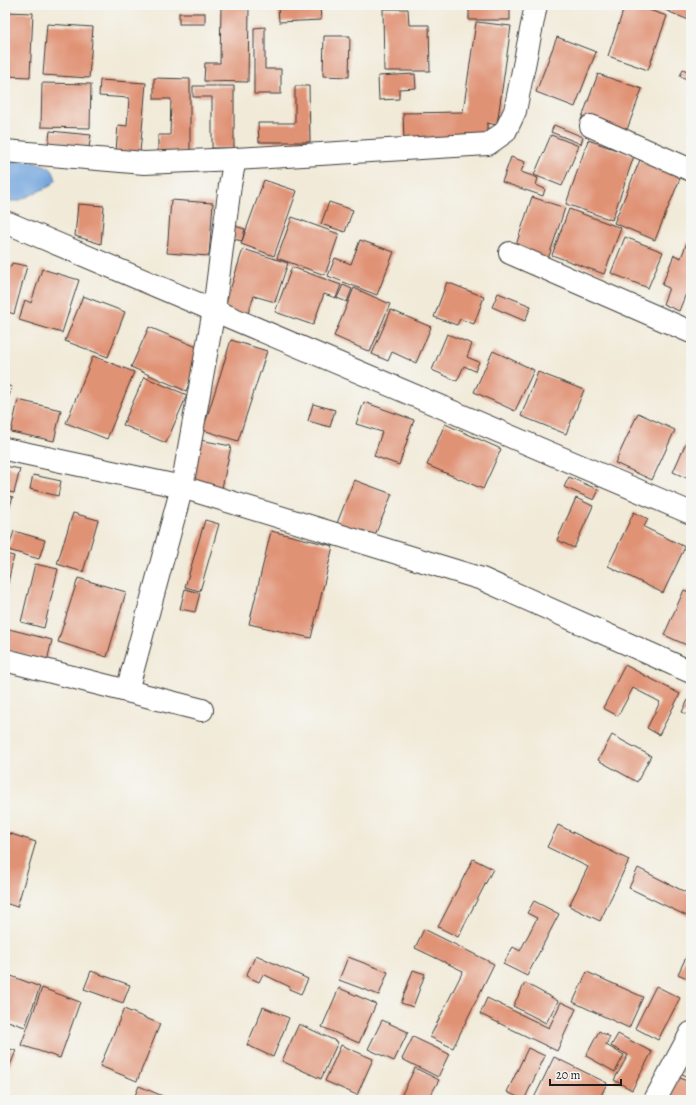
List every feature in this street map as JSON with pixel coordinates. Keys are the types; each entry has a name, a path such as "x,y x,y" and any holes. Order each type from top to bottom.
{"street":[{"path":"5,151 144,163 488,144 505,132 515,111 536,5"},
{"path":"591,126 691,170"},
{"path":"127,691 182,487 214,310 230,185 235,159"},
{"path":"8,223 691,513"},
{"path":"510,254 691,332"},
{"path":"5,449 182,487 482,579 691,672"},
{"path":"5,660 202,710"},
{"path":"654,1100 691,1033"}],"water":[{"path":"5,158 43,164 52,170 56,180 50,186 18,201 5,201"}],"building":[{"path":"278,5 320,5 321,20 279,22"},
{"path":"469,5 510,5 510,20 469,20"},
{"path":"625,5 634,5 667,16 648,70 608,56"},
{"path":"653,5 685,5 691,8 691,21"},
{"path":"221,7 249,7 248,82 204,81 205,63 220,63"},
{"path":"383,9 408,9 409,25 429,25 430,71 384,71"},
{"path":"5,12 33,13 30,77 5,76"},
{"path":"179,13 205,13 205,24 179,24"},
{"path":"476,22 511,26 497,125 487,123 487,141 404,142 403,113 463,112"},
{"path":"47,24 93,27 89,78 43,75"},
{"path":"265,27 265,69 281,69 281,94 254,94 254,28"},
{"path":"324,36 350,36 349,77 323,76"},
{"path":"557,37 596,52 575,107 536,92"},
{"path":"691,67 691,81 680,76 683,69 689,72"},
{"path":"415,74 416,88 399,89 399,99 379,100 378,76"},
{"path":"598,74 642,89 625,135 581,120"},
{"path":"154,78 190,79 190,153 158,152 158,135 170,135 171,99 154,99"},
{"path":"100,80 146,83 140,153 116,152 118,125 127,126 129,98 99,96"},
{"path":"42,83 91,84 90,128 41,127"},
{"path":"193,86 234,86 234,148 212,148 212,97 193,97"},
{"path":"295,86 309,86 310,142 259,142 258,123 295,123"},
{"path":"554,125 583,137 581,144 551,132"},
{"path":"50,131 91,135 88,153 48,148"},
{"path":"551,135 579,146 562,186 534,175"},
{"path":"588,140 634,156 612,220 566,204"},
{"path":"511,157 525,162 521,172 538,178 536,185 545,189 543,196 502,182"},
{"path":"640,160 681,176 655,240 614,223"},
{"path":"264,180 297,191 274,256 241,244"},
{"path":"532,197 565,208 548,259 515,248"},
{"path":"171,200 213,203 209,256 167,253"},
{"path":"329,202 353,210 345,232 321,224"},
{"path":"78,204 104,206 101,244 75,236"},
{"path":"569,209 621,228 604,274 552,255"},
{"path":"292,217 339,234 325,275 277,258"},
{"path":"228,224 245,229 242,241 225,237"},
{"path":"625,237 663,252 648,288 611,273"},
{"path":"360,240 394,252 377,295 328,276 335,258 351,264"},
{"path":"687,242 691,243 691,281 679,311 663,304 669,288 662,285 674,255 681,258"},
{"path":"243,249 288,263 275,302 254,296 247,316 224,309"},
{"path":"12,263 27,266 14,314 5,311 5,265 11,267"},
{"path":"292,267 341,285 336,298 324,294 313,325 275,312"},
{"path":"42,269 79,280 62,333 19,320 25,300 31,303"},
{"path":"447,282 484,297 474,324 460,319 457,325 434,317"},
{"path":"343,285 352,289 347,302 337,298"},
{"path":"354,288 390,304 370,352 334,336"},
{"path":"498,293 531,306 525,321 492,307"},
{"path":"83,296 125,312 108,357 65,341"},
{"path":"391,310 431,327 416,363 392,352 388,361 372,354"},
{"path":"149,327 204,350 186,391 131,367"},
{"path":"447,334 472,344 467,357 479,362 475,371 464,366 457,381 432,370"},
{"path":"231,340 267,351 238,441 203,430"},
{"path":"493,351 534,370 515,411 474,392"},
{"path":"93,356 134,372 107,439 66,423"},
{"path":"538,372 584,390 566,434 521,416"},
{"path":"144,377 187,395 166,443 123,425"},
{"path":"5,385 12,387 5,408"},
{"path":"18,400 61,410 54,441 11,432"},
{"path":"364,402 414,420 399,465 374,456 382,432 356,424"},
{"path":"313,404 335,410 330,427 308,421"},
{"path":"638,413 675,430 652,480 615,463"},
{"path":"445,424 501,449 483,489 427,465"},
{"path":"689,436 691,437 691,480 673,472"},
{"path":"200,440 231,446 222,488 192,481"},
{"path":"5,466 20,469 14,493 5,491"},
{"path":"33,475 61,481 58,496 30,489"},
{"path":"569,477 599,490 594,500 564,487"},
{"path":"354,480 392,494 373,540 336,526"},
{"path":"5,495 13,497 5,521"},
{"path":"576,498 593,506 574,548 557,540"},
{"path":"634,512 648,519 644,527 685,547 663,593 608,566"},
{"path":"73,513 98,520 83,572 57,564"},
{"path":"205,520 219,524 200,591 185,587"},
{"path":"14,531 45,540 39,559 8,550"},
{"path":"271,531 333,546 311,638 249,624"},
{"path":"5,554 14,556 6,591 5,591"},
{"path":"35,564 58,569 44,628 21,622"},
{"path":"78,578 126,592 107,657 58,642"},
{"path":"185,589 200,593 195,612 180,609"},
{"path":"684,590 691,593 691,647 664,635"},
{"path":"5,628 52,640 47,661 5,649"},
{"path":"625,665 680,694 659,735 647,728 660,702 633,688 618,716 603,708"},
{"path":"691,694 691,716 682,712"},
{"path":"612,735 651,756 637,782 598,760"},
{"path":"558,825 629,860 600,921 569,906 588,867 547,847"},
{"path":"8,833 36,842 17,907 5,903 5,843"},
{"path":"473,859 493,869 458,937 438,927"},
{"path":"638,868 691,895 691,918 629,888"},
{"path":"534,901 559,914 527,976 503,964 513,947 520,951 537,918 527,913"},
{"path":"424,929 494,964 453,1048 430,1037 463,971 415,948"},
{"path":"691,947 691,980 678,974"},
{"path":"256,955 308,979 301,994 263,974 259,982 246,976"},
{"path":"348,957 388,972 379,995 339,980"},
{"path":"413,970 425,974 413,1007 401,1003"},
{"path":"91,971 130,985 123,1003 84,989"},
{"path":"587,972 643,997 629,1028 573,1002"},
{"path":"6,974 40,987 25,1027 5,1020"},
{"path":"525,983 558,1001 546,1023 513,1006"},
{"path":"656,986 680,998 658,1040 635,1028"},
{"path":"42,988 80,1002 60,1058 21,1045"},
{"path":"339,988 376,1004 359,1043 322,1027"},
{"path":"487,998 549,1028 561,1002 576,1009 557,1051 480,1014"},
{"path":"263,1007 289,1018 273,1057 247,1045"},
{"path":"124,1009 160,1024 137,1081 100,1066"},
{"path":"382,1020 408,1032 394,1061 368,1049"},
{"path":"299,1024 338,1042 321,1079 282,1061"},
{"path":"599,1031 610,1037 606,1045 624,1055 615,1072 586,1056"},
{"path":"618,1034 652,1052 632,1090 614,1080 628,1055 611,1046"},
{"path":"413,1037 449,1054 438,1077 402,1059"},
{"path":"341,1045 373,1059 357,1095 325,1081"},
{"path":"5,1047 16,1051 5,1077"},
{"path":"528,1048 545,1056 524,1100 507,1092"},
{"path":"691,1052 691,1078 680,1073"},
{"path":"554,1057 607,1083 599,1100 533,1100"},
{"path":"415,1068 439,1080 428,1100 399,1100"},
{"path":"678,1077 691,1083 691,1100 668,1100"},
{"path":"139,1086 172,1100 133,1100"}]}
